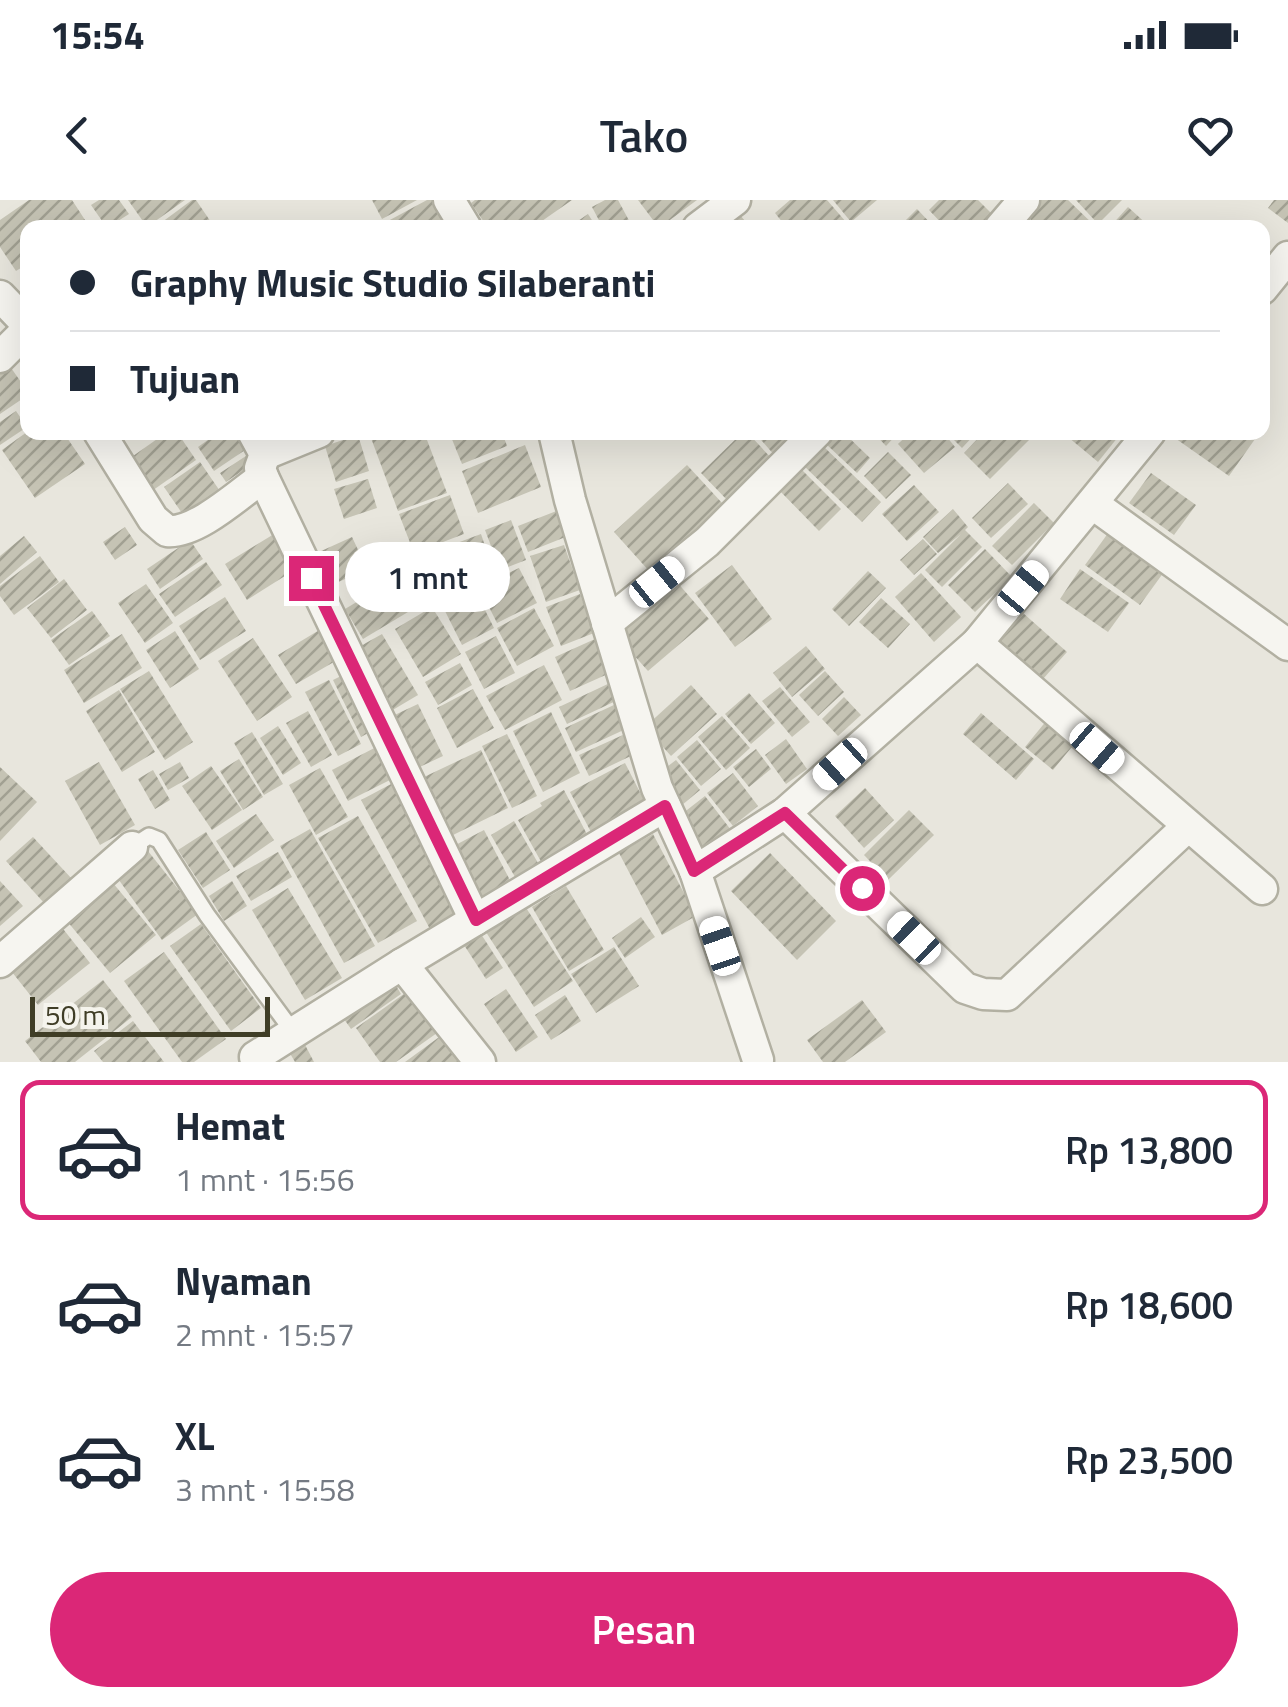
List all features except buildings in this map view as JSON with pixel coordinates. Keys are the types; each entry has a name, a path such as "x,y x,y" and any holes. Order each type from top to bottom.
{"street":[{"path":"709,220 735,200"},
{"path":"1007,220 1024,200"},
{"path":"1270,280 1288,257"},
{"path":"0,296 20,318"},
{"path":"0,357 20,336"},
{"path":"105,440 153,519 166,531 177,532 193,526 260,455 298,440"},
{"path":"556,440 570,500 657,788 694,871 758,1060"},
{"path":"607,623 707,542 809,440"},
{"path":"694,871 785,813 977,643 1144,440"},
{"path":"260,455 476,920"},
{"path":"1093,504 1288,645"},
{"path":"977,643 1262,889"},
{"path":"254,1060 402,964 665,806"},
{"path":"785,813 965,988 1007,995 1188,826"},
{"path":"2,957 132,846"},
{"path":"402,964 480,1062"}],"lane":[{"path":"132,846 150,836 159,840 206,915 294,1032"}],"route":[{"path":"311,578 476,920 665,806 694,871 785,813 862,888"}]}
